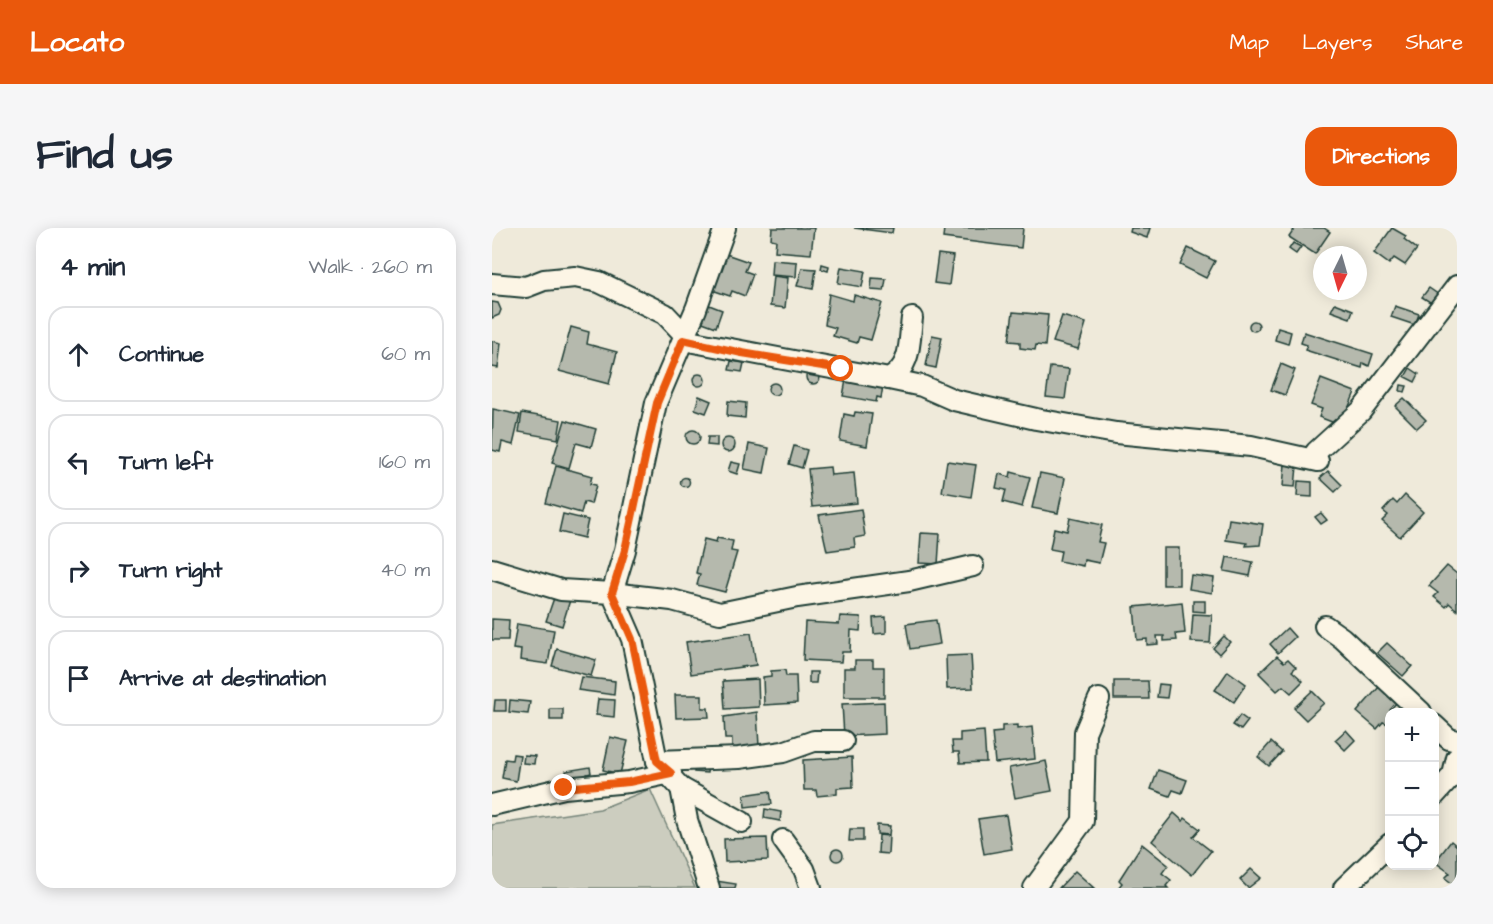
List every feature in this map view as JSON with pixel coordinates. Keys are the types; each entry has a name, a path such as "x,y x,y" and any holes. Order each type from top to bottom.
{"street":[{"path":"710,888 670,774 632,639 612,593 627,539 657,403 696,309 725,228"},
{"path":"492,284 526,287 544,280 575,277 599,282 665,314 684,338 922,386 954,400 1036,419 1116,433 1251,446 1317,457 1361,411 1457,286"},
{"path":"665,314 696,309"},
{"path":"889,379 901,373 907,361 912,318"},
{"path":"492,569 561,590 672,600 720,613 797,597 909,581 973,566"},
{"path":"1325,626 1342,638 1417,708"},
{"path":"1034,888 1083,821 1085,732 1099,699"},
{"path":"1439,731 1455,750 1453,775 1439,790"},
{"path":"492,805 564,788 629,782 739,758 783,752 814,741 843,741"},
{"path":"670,774 742,822"},
{"path":"783,840 804,869 811,888"},
{"path":"1344,888 1385,848"}],"shaded area":[{"path":"650,789 695,888 492,888 492,825 600,809"}],"building":[{"path":"772,228 814,228 811,254 775,251 776,240 771,239"},
{"path":"854,228 893,228 892,233"},
{"path":"944,228 1023,228 1021,248 943,238"},
{"path":"1131,228 1150,228 1147,238 1130,232"},
{"path":"1291,228 1324,228 1330,232 1320,246 1313,246 1313,253 1289,237 1294,230"},
{"path":"1392,228 1406,236 1404,239 1417,249 1405,265 1394,258 1389,264 1374,253"},
{"path":"1293,243 1301,247 1296,254 1289,249"},
{"path":"1188,248 1215,261 1206,278 1180,265"},
{"path":"726,254 749,262 745,271 753,274 745,296 732,291 730,296 712,290"},
{"path":"938,254 953,256 949,285 934,283"},
{"path":"772,260 797,262 796,277 771,275"},
{"path":"822,264 829,266 828,271 821,269"},
{"path":"841,267 865,271 862,287 838,283"},
{"path":"802,268 816,269 813,289 797,286"},
{"path":"773,276 788,278 785,308 770,306"},
{"path":"872,278 886,279 884,291 871,290"},
{"path":"1429,288 1439,295 1433,304 1422,297"},
{"path":"829,294 853,301 854,295 882,303 871,340 859,337 857,343 833,336 836,328 825,325"},
{"path":"492,302 498,303 501,310 499,315 492,318"},
{"path":"704,303 722,310 716,327 697,320"},
{"path":"1335,303 1353,310 1350,318 1331,311"},
{"path":"1395,306 1419,314 1415,325 1391,317"},
{"path":"1013,312 1048,315 1045,346 1036,345 1035,350 1020,348 1020,342 1009,341"},
{"path":"1062,316 1086,323 1078,349 1053,342"},
{"path":"1254,321 1258,322 1258,330 1254,331 1250,330 1249,326 1250,322"},
{"path":"571,327 589,332 587,344 617,352 609,384 559,371"},
{"path":"1278,328 1291,332 1288,344 1275,340"},
{"path":"1304,332 1373,354 1369,366 1363,363 1362,368 1305,350 1307,345 1301,343"},
{"path":"932,335 942,337 936,368 926,366"},
{"path":"492,341 501,343 498,368 492,367"},
{"path":"731,361 744,363 742,372 729,370"},
{"path":"1281,364 1295,370 1285,395 1271,390"},
{"path":"1050,367 1069,369 1065,399 1046,397"},
{"path":"1410,368 1419,374 1415,382 1405,377"},
{"path":"813,370 818,372 820,377 818,382 813,384 808,382 806,377 808,372"},
{"path":"701,374 705,380 701,386 697,386 693,378"},
{"path":"1321,379 1355,392 1345,416 1340,415 1337,424 1319,417 1322,409 1311,405"},
{"path":"846,380 883,386 881,398 877,397 876,402 843,396"},
{"path":"776,383 780,389 776,395 772,395 768,387"},
{"path":"1401,385 1407,386 1405,392 1400,391"},
{"path":"699,396 711,401 706,413 695,409"},
{"path":"1404,398 1426,420 1417,428 1395,406"},
{"path":"728,401 746,403 745,418 727,416"},
{"path":"493,409 520,415 513,445 502,442 500,452 492,450"},
{"path":"855,412 872,414 867,446 840,441 844,414 854,416"},
{"path":"522,413 561,420 558,439 519,432"},
{"path":"565,420 596,429 591,447 576,443 569,468 552,463"},
{"path":"693,430 698,432 700,437 698,442 693,444 688,442 686,437 688,432"},
{"path":"708,437 717,437 717,446 707,445"},
{"path":"728,438 733,440 735,445 733,450 728,452 723,450 721,445 723,440"},
{"path":"749,444 769,448 764,473 744,469"},
{"path":"794,446 807,450 802,468 789,464"},
{"path":"947,461 976,465 971,497 942,492"},
{"path":"731,462 740,464 737,474 728,471"},
{"path":"1285,464 1297,466 1295,487 1283,486"},
{"path":"556,466 592,476 590,484 596,485 591,504 584,502 581,513 546,503"},
{"path":"830,467 831,475 854,473 857,503 812,507 808,469"},
{"path":"1328,471 1342,485 1335,492 1320,478"},
{"path":"1011,472 1030,477 1022,507 1003,502 1006,490 996,488 999,474 1010,477"},
{"path":"1040,473 1065,478 1058,513 1032,508"},
{"path":"685,477 690,482 685,487 680,482"},
{"path":"1298,481 1312,482 1312,497 1297,496"},
{"path":"1405,495 1423,512 1400,537 1382,521 1388,515 1383,511 1393,500 1397,504"},
{"path":"861,509 865,536 854,538 855,547 827,551 819,515"},
{"path":"1321,513 1327,520 1321,524 1315,517"},
{"path":"563,514 588,520 584,538 559,532"},
{"path":"1070,518 1102,525 1098,542 1104,543 1099,563 1084,560 1083,566 1059,561 1061,551 1050,549 1054,528 1067,531"},
{"path":"1229,519 1263,524 1260,545 1246,546 1247,543 1226,540"},
{"path":"921,533 940,534 938,564 919,563"},
{"path":"717,538 733,541 731,551 737,552 725,592 697,585 700,574 696,573 704,539 716,542"},
{"path":"1163,548 1179,548 1179,585 1163,585"},
{"path":"1227,557 1253,562 1250,576 1224,571"},
{"path":"1447,566 1457,574 1457,610 1449,603 1446,607 1434,597 1438,593 1429,586"},
{"path":"1191,575 1214,578 1212,593 1189,589"},
{"path":"555,595 570,600 562,626 546,621"},
{"path":"1193,601 1205,601 1205,612 1193,611"},
{"path":"1182,602 1185,633 1176,634 1177,640 1164,641 1164,636 1157,636 1158,644 1147,645 1147,639 1137,640 1134,607"},
{"path":"1193,614 1212,615 1210,643 1191,642"},
{"path":"840,616 861,617 860,631 851,630 850,652 842,652 841,662 803,660 805,622 839,624"},
{"path":"886,617 886,633 874,634 873,618"},
{"path":"492,619 509,620 508,640 492,640"},
{"path":"936,620 940,644 910,649 906,624"},
{"path":"517,624 554,630 548,664 520,660 521,650 513,649"},
{"path":"1287,628 1295,637 1278,653 1270,644"},
{"path":"751,633 756,665 691,674 686,642"},
{"path":"1224,636 1230,642 1219,654 1213,648"},
{"path":"1387,643 1412,666 1403,676 1377,653"},
{"path":"557,649 596,660 591,676 552,666"},
{"path":"971,655 973,688 947,689 946,656"},
{"path":"1277,656 1284,662 1288,659 1296,667 1292,671 1303,681 1291,693 1283,686 1277,691 1259,673"},
{"path":"855,660 873,660 873,667 884,667 884,697 844,697 844,668 855,668"},
{"path":"785,670 786,676 796,676 797,703 764,705 763,677 771,676 771,671"},
{"path":"1228,671 1246,684 1234,702 1215,690"},
{"path":"809,672 817,672 816,683 809,683"},
{"path":"581,677 615,681 614,695 578,690"},
{"path":"758,679 759,707 725,709 723,681"},
{"path":"1114,681 1148,681 1149,699 1114,699"},
{"path":"1159,684 1169,685 1167,698 1157,697"},
{"path":"1379,687 1397,702 1392,708 1385,708 1385,723 1383,722 1377,729 1357,712"},
{"path":"1312,691 1324,703 1306,720 1294,708"},
{"path":"675,695 702,695 702,708 708,708 709,717 676,718"},
{"path":"598,699 615,700 614,717 596,715"},
{"path":"495,700 506,700 506,711 494,711"},
{"path":"510,700 530,702 528,714 509,712"},
{"path":"884,702 885,734 844,736 842,704"},
{"path":"550,709 563,709 563,720 550,720"},
{"path":"757,712 759,746 732,748 732,739 725,739 724,717"},
{"path":"1240,715 1248,721 1241,730 1233,725"},
{"path":"1017,725 1017,729 1032,727 1035,759 995,763 992,733 1002,732 1002,726"},
{"path":"1346,730 1355,740 1345,750 1335,740"},
{"path":"984,731 986,762 960,763 959,752 953,752 952,741 960,741 960,733"},
{"path":"610,737 628,741 620,774 603,770"},
{"path":"1271,742 1282,752 1269,766 1258,757"},
{"path":"513,754 520,755 516,781 502,778 505,759 512,760"},
{"path":"524,755 535,756 534,764 523,763"},
{"path":"852,757 853,787 837,788 837,794 817,796 816,790 804,790 803,760"},
{"path":"1046,761 1052,791 1015,798 1009,768"},
{"path":"695,764 708,765 707,773 694,772"},
{"path":"590,767 591,773 587,774 588,779 568,783 566,771"},
{"path":"1158,770 1187,780 1182,793 1173,790 1170,796 1151,789"},
{"path":"770,791 772,804 745,807 744,795"},
{"path":"765,809 781,812 780,821 764,818"},
{"path":"1174,813 1183,821 1185,818 1200,829 1193,837 1211,851 1192,875 1152,841"},
{"path":"1006,815 1012,849 984,854 978,819"},
{"path":"877,825 890,826 889,835 877,834"},
{"path":"850,829 863,829 863,841 849,841"},
{"path":"879,835 889,836 888,854 878,853"},
{"path":"767,838 768,860 725,862 724,839"},
{"path":"1451,841 1457,846 1457,887 1445,878 1450,873 1439,865 1439,857"},
{"path":"1142,844 1168,865 1162,873 1171,880 1166,886 1168,888 1118,888 1122,883 1119,880"},
{"path":"839,849 843,855 839,861 835,861 831,853"},
{"path":"1251,869 1261,878 1248,888 1240,880"},
{"path":"1075,871 1094,888 1059,888"},
{"path":"716,881 736,884 735,888 715,888"}],"route":[{"path":"564,788 629,782 671,773 664,770 657,761 650,738 644,684 632,639 612,593 625,550 657,403 663,382 683,340 742,353 841,369"}]}
